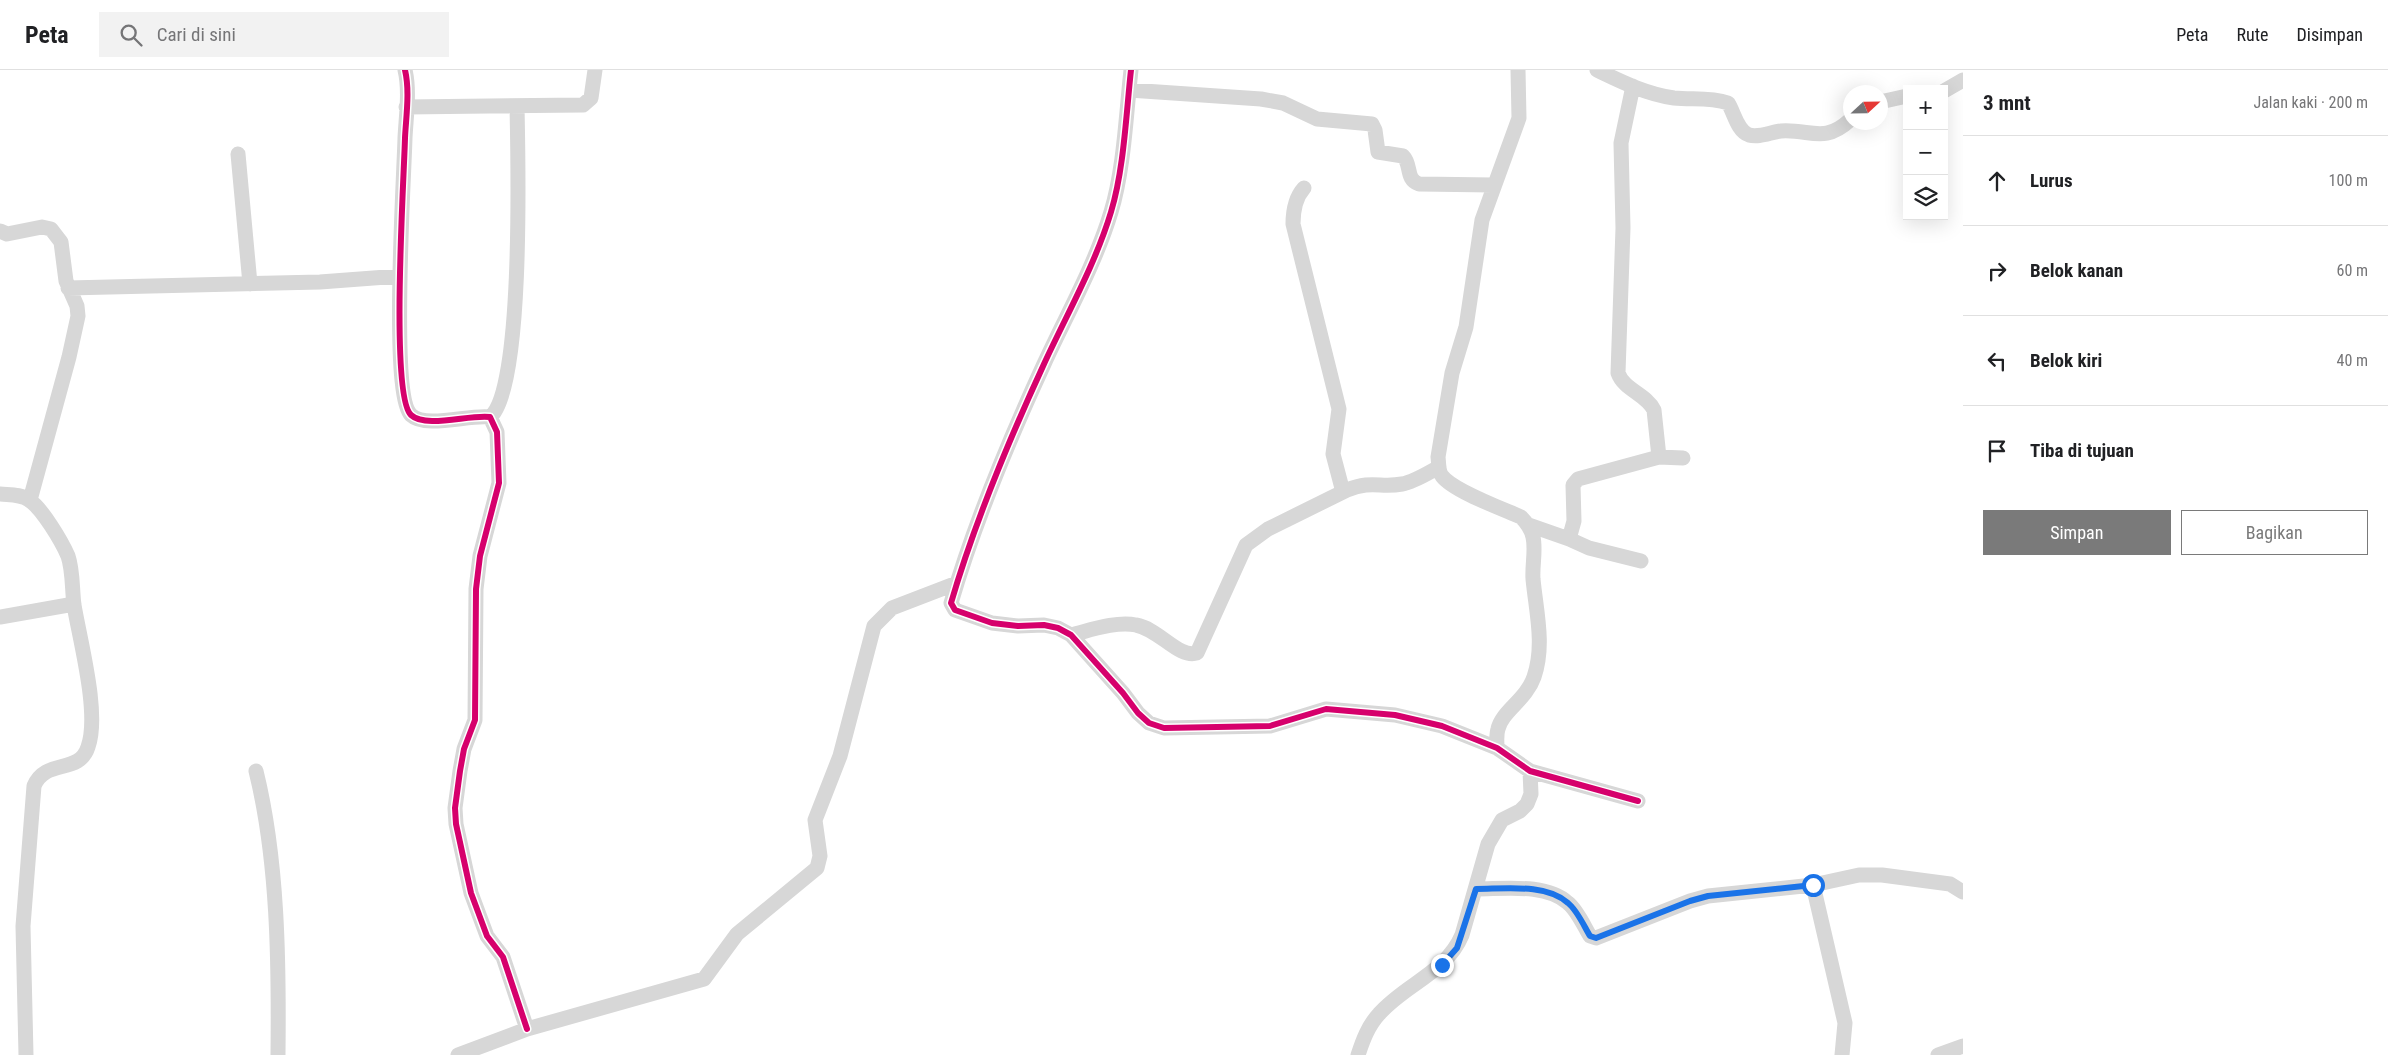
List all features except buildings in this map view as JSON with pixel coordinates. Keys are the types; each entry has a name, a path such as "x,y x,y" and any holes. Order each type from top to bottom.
{"street":[{"path":"405,70 406,107 400,276 400,358 405,400 411,415 418,418 434,421 481,415 490,417"},
{"path":"406,107 583,105 592,98 595,70"},
{"path":"1131,70 1118,177 1111,212 1071,310 1044,364 971,537 951,603 955,610 992,623 1018,626 1044,625 1058,628 1071,635 1123,693 1138,713 1148,723 1164,728 1270,726 1326,709 1395,714 1433,724 1497,748 1530,771 1638,801"},
{"path":"1497,748 1497,730 1501,720 1529,690 1535,675 1539,653 1540,630 1533,577 1533,538 1528,525 1521,517 1456,487 1442,476 1439,467 1452,373 1466,327 1473,291 1482,220 1493,185 1519,118 1518,70"},
{"path":"1597,70 1651,94 1675,98 1720,100 1728,103 1742,130 1750,135 1789,131 1825,135 1835,132 1843,126"},
{"path":"1948,89 1963,80"},
{"path":"1633,86 1621,143 1623,228 1618,373 1622,381 1652,404 1660,457"},
{"path":"1129,90 1261,99 1282,103 1317,119 1372,124 1375,130 1378,152 1403,156 1414,182 1419,184 1493,185"},
{"path":"1888,100 1903,97"},
{"path":"490,417 495,413 503,391 517,284 517,106"},
{"path":"238,154 250,284"},
{"path":"1304,188 1299,193 1292,211 1293,224 1338,408 1333,454 1343,492"},
{"path":"0,232 7,234 42,227 51,229 61,242 66,281 77,306 78,316 30,500"},
{"path":"68,288 165,284 250,284 400,276"},
{"path":"490,417 497,432 499,483 480,556 476,589 475,720 464,749 455,808 456,824 471,893 487,936 503,957 528,1029"},
{"path":"1569,539 1574,521 1573,485 1578,479 1660,457 1682,458"},
{"path":"1071,635 1100,628 1134,624 1150,628 1184,654 1197,653 1246,545 1268,529 1343,492 1367,484 1405,484 1439,467"},
{"path":"0,494 19,496 30,500 43,515 68,556 91,709 90,736 84,756 77,762 44,772 38,776 34,786 23,926 26,1055"},
{"path":"1528,525 1569,539 1588,548 1641,561"},
{"path":"458,1055 528,1029 704,980 737,934 817,868 820,856 815,820 840,756 874,626 892,608 957,583"},
{"path":"0,618 74,604"},
{"path":"256,771 262,797 274,905 278,998 278,1055"},
{"path":"1358,1055 1365,1033 1379,1014 1442,965 1457,948 1488,844 1496,827 1502,820 1520,811 1527,804 1531,794 1530,771"},
{"path":"1476,889 1514,889 1544,892 1559,896 1570,904 1590,936 1596,938 1690,901 1708,896 1813,885 1859,875 1882,875 1950,884 1963,892"},
{"path":"1813,885 1845,1023 1842,1055"},
{"path":"1938,1055 1963,1046"}],"cycle path":[{"path":"405,70 407,95 400,284 401,369 405,399 411,415 418,419 437,421 490,417 497,432 499,483 480,556 476,589 475,720 464,749 455,808 456,824 471,893 487,936 503,957 527,1029"},
{"path":"1131,70 1122,160 1111,212 1089,270 1031,393 993,482 960,572 951,603 955,610 992,623 1018,626 1044,625 1058,628 1071,635 1123,693 1138,713 1149,723 1164,728 1270,726 1326,709 1395,715 1442,726 1497,748 1530,771 1638,801"}],"route":[{"path":"1442,965 1457,948 1476,889 1514,889 1544,892 1559,896 1570,904 1590,936 1596,938 1690,901 1708,896 1813,885"}]}
